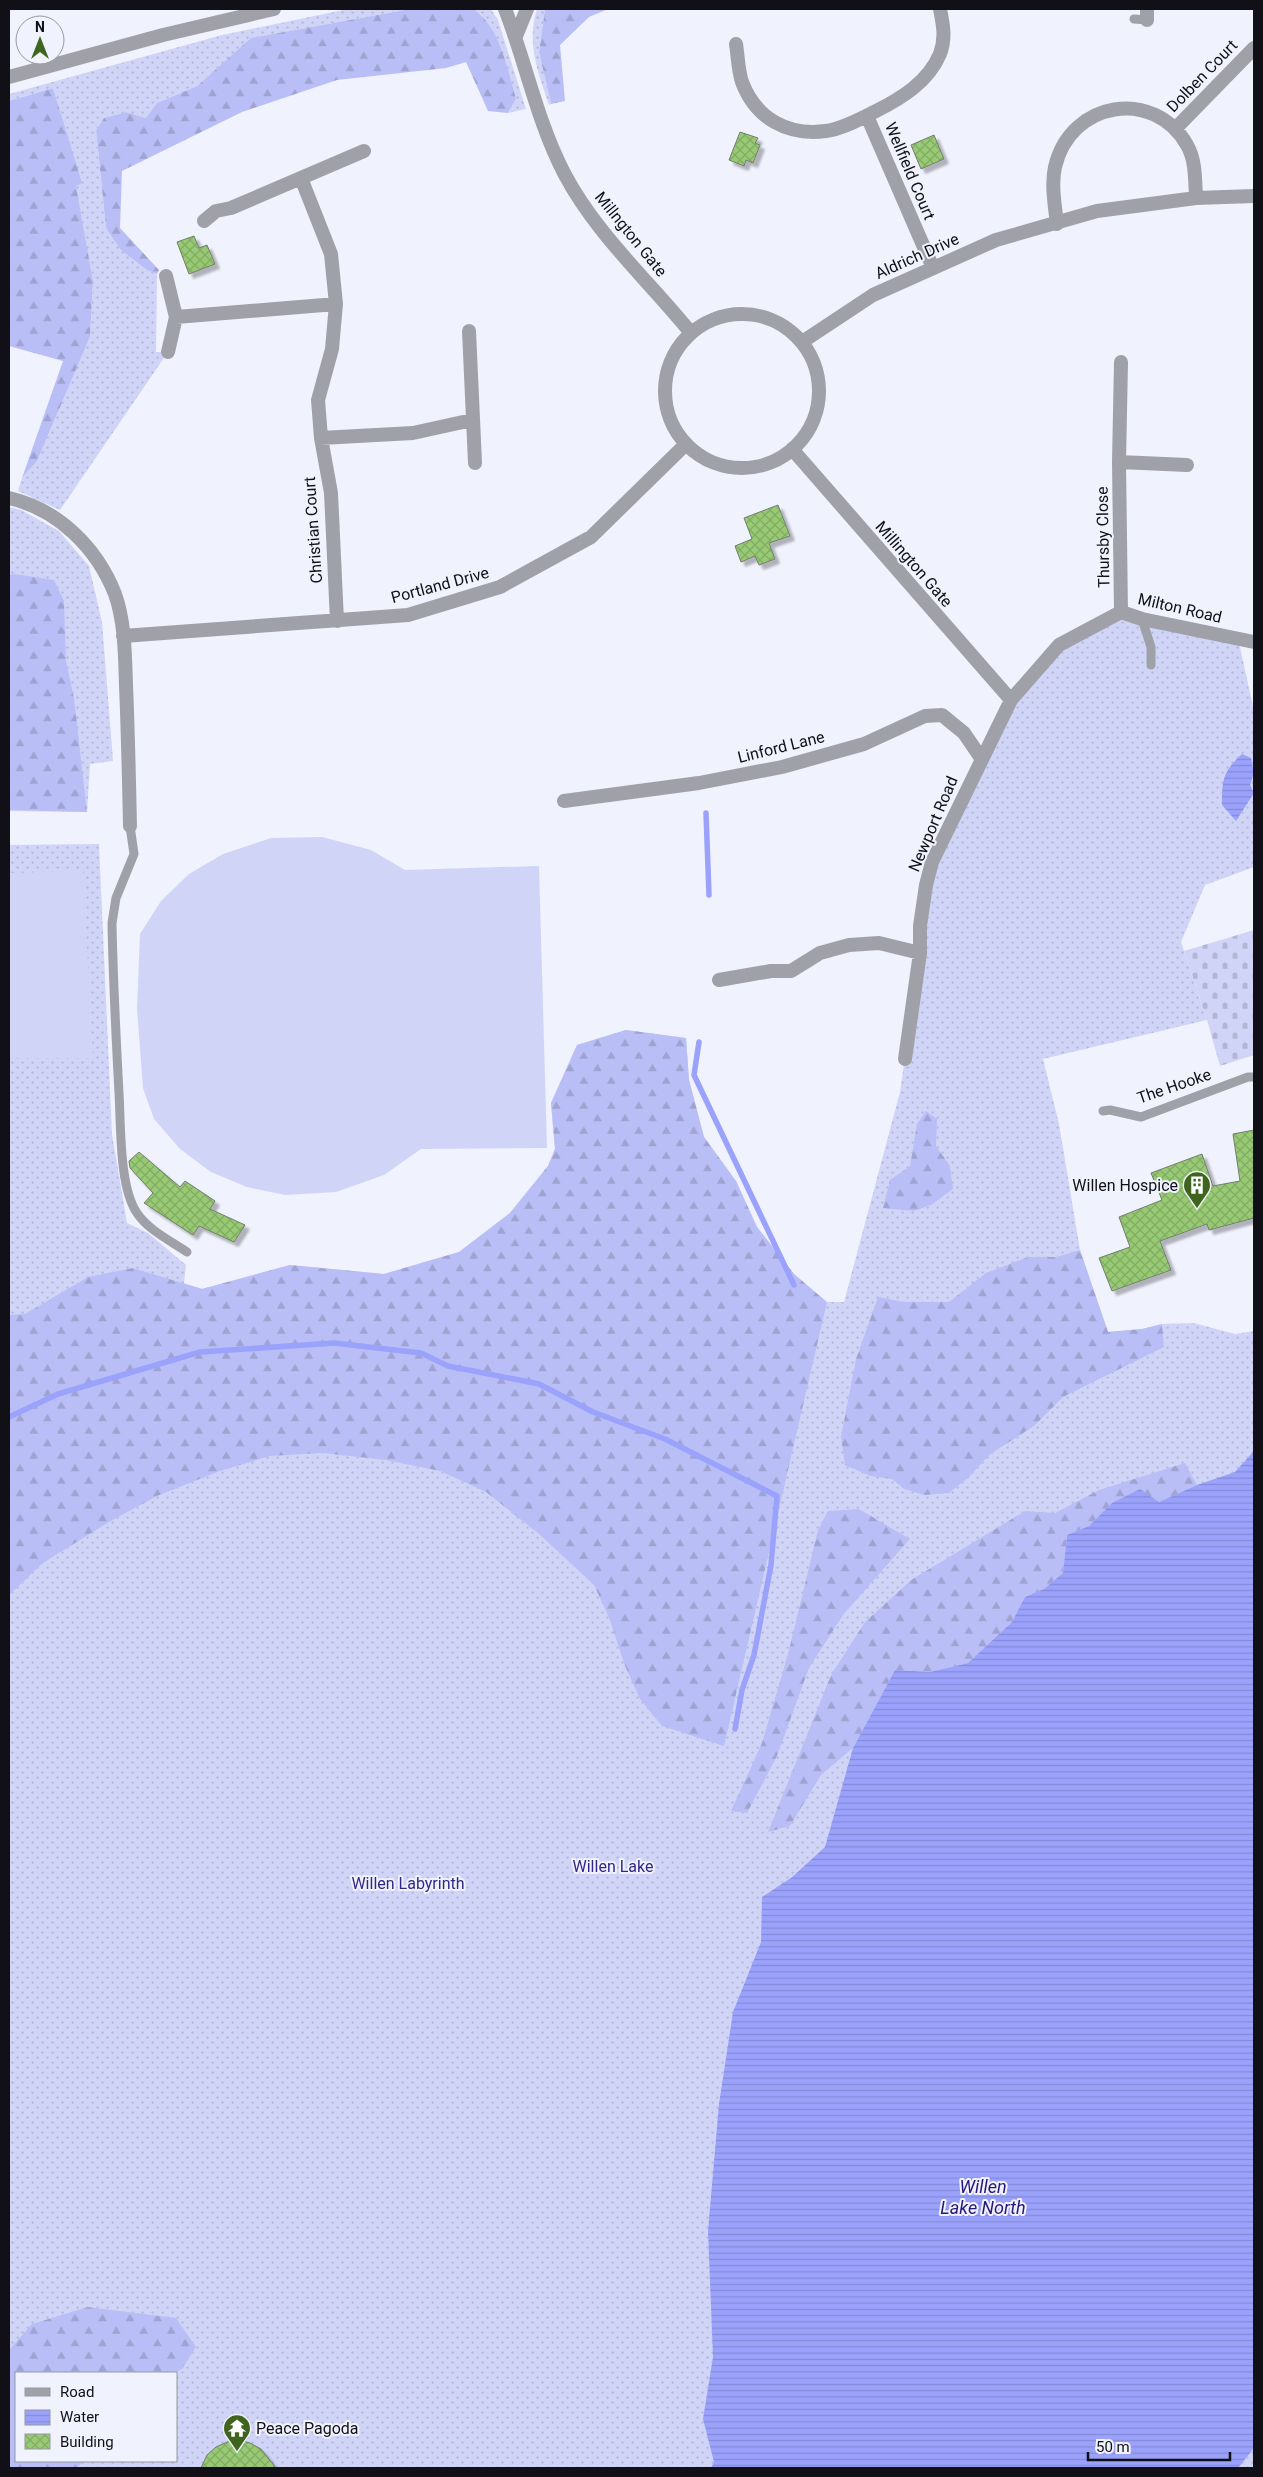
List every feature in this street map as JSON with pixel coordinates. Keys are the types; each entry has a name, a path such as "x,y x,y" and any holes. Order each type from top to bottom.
{"street":[{"path":"13,76 84,55 274,9"},
{"name":"Millngton Gate","path":"505,9 516,36 545,130 564,174 596,223 691,333"},
{"path":"516,36 527,9"},
{"name":"Wellfield Court","path":"736,44 741,80 752,102 774,123 802,132 828,131 867,116 901,98 924,79 940,54 945,31 940,9"},
{"name":"Dolben Court","path":"1175,129 1254,48"},
{"path":"1056,224 1055,168 1062,146 1078,125 1100,112 1128,108 1152,114 1175,129 1188,146 1194,169 1196,198"},
{"name":"Wellfield Court","path":"867,116 933,268"},
{"path":"204,221 216,211 231,208 364,151"},
{"name":"Christian Court","path":"302,178 331,254 336,304 332,349 318,400 321,438 330,493 337,621"},
{"name":"Aldrich Drive","path":"802,342 873,295 996,240 1097,212 1196,198 1254,196"},
{"path":"166,276 176,317 168,352"},
{"path":"176,317 336,304"},
{"path":"748,314 768,318 786,328 802,342 815,368 819,386 818,404 813,421 804,436 792,449 773,461 752,467 730,467 709,460 686,444 666,408 664,387 668,367 674,354 691,333 708,321 728,315 748,314"},
{"path":"469,331 475,463"},
{"name":"Thursby Close","path":"1121,362 1119,462 1121,612"},
{"path":"321,438 413,433 472,420"},
{"name":"Portland Drive","path":"123,636 408,615 500,586 591,536 686,444"},
{"name":"Millington Gate","path":"792,449 1011,700"},
{"path":"1119,462 1187,465"},
{"path":"9,498 52,515 83,542 97,560 115,595 123,636 130,826"},
{"name":"Milton Road","path":"1011,700 1058,645 1121,612 1254,642"},
{"name":"Newport Road","path":"905,1059 920,953 920,926 926,885 932,862 981,758 1011,700"},
{"name":"Linford Lane","path":"564,801 699,783 782,768 864,744 925,716 942,714 964,733 981,758"},
{"path":"719,980 771,971 791,971 820,953 849,946 879,943 920,953"}],"lane":[{"path":"1142,618 1151,647 1151,665"},
{"path":"130,826 134,854 116,898 112,923 120,1130 124,1167 128,1190 137,1213 150,1226 187,1252"},
{"name":"The Hooke","path":"1103,1111 1110,1110 1140,1117 1204,1091 1248,1077 1254,1077"}],"green space":[{"path":"348,9 410,9 252,38 197,86 157,103 146,118 126,112 104,118 96,130 106,228 147,270 157,274 156,352 168,352 60,510 18,491 22,478 37,461 90,337 93,281 64,126 53,88 9,101 9,94 222,35"},
{"path":"410,9 475,9 484,18 502,51 516,99 508,113 488,111 466,62 446,68 337,80 242,112 122,171 120,228 159,270 157,274 147,270 121,250 106,228 96,130 104,118 126,112 146,118 157,103 197,86 251,38"},
{"path":"475,9 491,9 498,20 526,109 508,113 516,99 482,15"},
{"path":"537,9 545,9 539,52 551,104 549,105 537,69 533,46 534,22"},
{"path":"545,9 608,9 589,17 560,45 565,101 551,104 539,52"},
{"path":"53,88 82,183 76,186 93,281 90,337 37,461 22,478 63,361 9,346 9,101"},
{"path":"9,507 21,510 59,531 89,566 102,622 113,761 90,764 87,812 9,811"},
{"path":"14,574 54,580 64,601 66,661 74,698 87,812 9,810 9,575"},
{"name":"Willen Lake","path":"1121,612 1238,638 1254,711 1254,867 1205,885 1181,942 1207,1020 1043,1059 1059,1124 1080,1250 1108,1332 1142,1329 1162,1324 1194,1323 1235,1334 1254,1331 1254,2468 9,2468 9,845 99,844 112,1134 127,1223 148,1233 186,1265 184,1283 202,1289 290,1265 384,1274 459,1252 510,1213 548,1166 555,1149 551,1103 577,1045 626,1030 686,1038 689,1080 704,1137 736,1181 757,1227 794,1274 826,1302 844,1302 900,1092 920,953 926,885 1011,700 1059,645"},
{"path":"322,837 371,850 405,870 539,866 547,1148 421,1149 384,1175 336,1192 285,1195 247,1187 211,1172 180,1149 154,1119 143,1088 137,1009 140,934 161,901 189,874 223,854 271,838"},
{"path":"83,871 93,1058 9,1058 9,873"},
{"path":"1254,930 1254,1055 1220,1066 1184,951"},
{"path":"626,1030 686,1038 689,1080 704,1137 736,1181 757,1227 794,1274 827,1302 724,1746 662,1726 640,1699 625,1666 610,1620 594,1585 539,1534 486,1492 440,1471 386,1460 322,1453 270,1456 220,1471 157,1496 109,1522 43,1563 9,1595 9,1315 25,1314 88,1277 133,1268 202,1289 290,1265 384,1274 459,1252 510,1213 548,1166 555,1149 551,1103 577,1045"},
{"path":"926,1111 937,1119 936,1146 950,1166 953,1189 931,1205 914,1211 883,1208 890,1180 910,1166 917,1124"},
{"path":"1080,1250 1108,1332 1142,1329 1162,1324 1164,1347 1063,1397 1034,1426 989,1455 969,1477 949,1493 924,1495 904,1489 892,1479 870,1476 845,1465 841,1437 856,1359 878,1297 904,1302 949,1302 986,1273 1028,1257 1056,1257"},
{"path":"1185,1463 1197,1485 1159,1502 1112,1503 1089,1526 1067,1535 1063,1573 1044,1589 1025,1597 1012,1622 968,1663 930,1672 895,1670 853,1748 821,1775 790,1826 768,1832 831,1675 865,1622 911,1580 1025,1511 1055,1513 1099,1490"},
{"path":"859,1509 910,1539 843,1615 809,1668 777,1756 747,1813 731,1811 762,1743 788,1654 818,1530 828,1511"},
{"path":"88,2307 176,2318 196,2347 182,2369 176,2372 15,2372 15,2462 81,2462 78,2468 9,2468 9,2350 32,2324"}],"water":[{"path":"1242,754 1251,758 1254,773 1250,785 1254,793 1236,821 1222,805 1222,789 1227,771"},
{"name":"Willen Lake North","path":"1254,1451 1254,2448 1238,2468 711,2468 714,2462 703,2419 713,2357 708,2231 719,2104 733,2012 761,1942 762,1897 791,1878 825,1847 853,1748 895,1670 930,1672 968,1663 1012,1622 1025,1597 1044,1589 1063,1573 1067,1535 1089,1526 1112,1503 1140,1489 1159,1502 1197,1485 1235,1472"}],"building":[{"path":"740,132 758,138 755,143 760,145 753,163 746,160 744,166 729,160"},
{"path":"934,135 944,159 921,169 911,145"},
{"path":"194,236 199,248 207,245 215,264 189,274 177,242"},
{"path":"778,505 790,536 769,543 775,559 759,565 755,556 741,562 735,546 752,539 744,518"},
{"name":"Willen Hospice","path":"1254,1130 1254,1218 1209,1230 1207,1224 1160,1241 1171,1270 1112,1291 1099,1258 1130,1247 1119,1217 1162,1200 1151,1173 1202,1154 1213,1186 1240,1181 1233,1134"},
{"path":"139,1152 180,1187 185,1181 215,1201 210,1209 245,1225 234,1242 199,1226 193,1235 144,1203 153,1193 130,1168 129,1161"},
{"name":"Peace Pagoda","path":"239,2440 261,2449 276,2468 201,2468 207,2455 216,2447 227,2442"}],"waterway":[{"path":"706,813 709,895"},
{"path":"699,1042 694,1075 794,1285"},
{"path":"9,1417 58,1394 200,1352 334,1343 421,1353 448,1366 539,1384 593,1412 665,1439 777,1496 771,1565 754,1655 742,1690 735,1729"}],"place":[{"name":"Willen Hospice","path":"1197,1209"},
{"name":"Peace Pagoda","path":"237,2452"}],"park label":[{"name":"Willen Labyrinth","path":"408,1883"}]}
